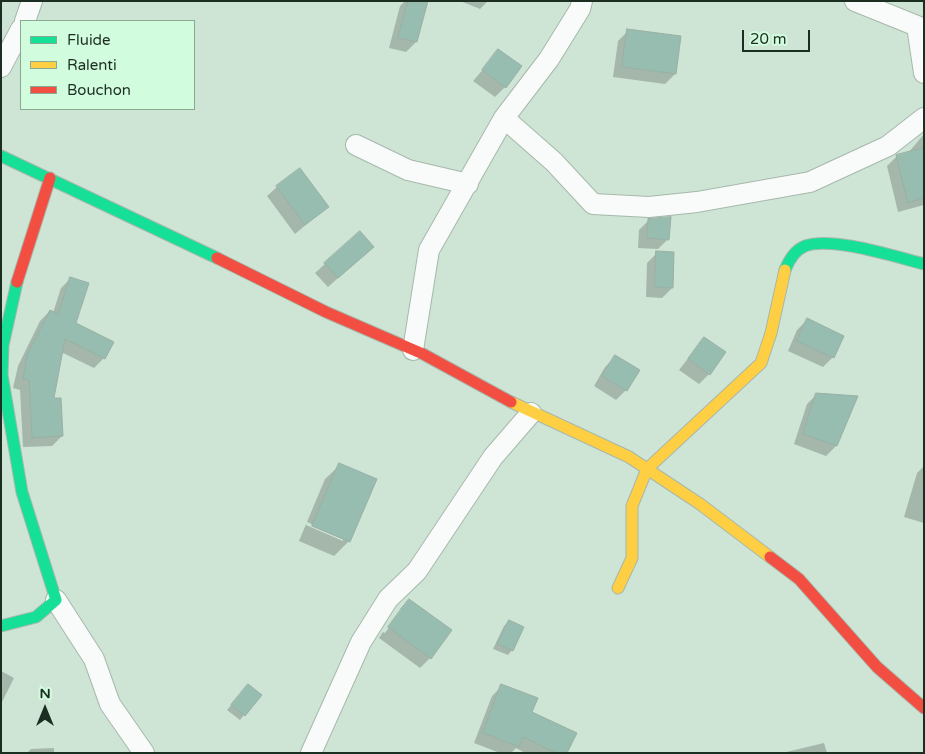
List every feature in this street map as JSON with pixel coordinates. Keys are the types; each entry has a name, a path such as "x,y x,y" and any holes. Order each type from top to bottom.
{"main road":[{"path":"1,156 252,274 326,312 413,350 531,413 629,457 700,504 799,579 877,666 924,708"},
{"path":"1,626 36,617 56,600 22,492 2,375 3,345 10,308 23,257 50,178"},
{"path":"618,588 632,558 632,506 647,469 761,363 767,351 782,278 790,258 804,246 827,242 924,264"}],"street":[{"path":"24,20 32,1"},
{"path":"413,350 429,250 504,118 549,59 580,9 582,1"},
{"path":"855,1 917,26 924,74"},
{"path":"1,67 20,31"},
{"path":"504,118 554,162 594,204 650,207 697,202 810,182 888,146 924,118"},
{"path":"356,145 408,170 468,184"},
{"path":"311,753 361,642 388,598 417,572 493,456 531,413"},
{"path":"56,600 94,659 110,704 144,753"}],"building":[{"path":"408,1 428,1 417,42 398,38"},
{"path":"627,29 681,36 676,74 622,67"},
{"path":"498,49 522,66 506,88 482,70"},
{"path":"924,148 924,198 908,203 896,155"},
{"path":"300,168 329,207 305,225 276,186"},
{"path":"671,217 669,240 647,238 648,219"},
{"path":"360,231 374,247 338,278 324,263"},
{"path":"656,251 674,252 673,288 655,287"},
{"path":"70,277 89,283 76,323 114,342 105,359 65,339 54,398 61,398 63,436 32,438 29,380 23,379 27,355 50,310 58,314"},
{"path":"807,318 844,336 834,358 797,341"},
{"path":"704,337 726,352 710,375 688,359"},
{"path":"615,355 640,370 627,391 602,376"},
{"path":"816,393 858,396 837,446 803,434"},
{"path":"339,463 377,479 350,542 312,526"},
{"path":"409,599 452,630 431,659 388,627"},
{"path":"509,620 524,627 513,651 497,644"},
{"path":"248,684 262,695 245,716 231,705"},
{"path":"501,684 538,698 532,712 577,733 567,753 556,753 523,737 519,747 483,733"}],"traffic: fast":[{"path":"1,156 217,258"},
{"path":"785,270 790,259 798,250 805,246 817,244 847,245 924,264"},
{"path":"1,626 36,617 56,600 22,492 2,375 3,345 17,282"}],"traffic: slow":[{"path":"618,588 632,558 632,506 647,469 761,363 771,333 785,270"},
{"path":"511,402 629,457 700,504 770,557"}],"traffic: jam":[{"path":"17,282 50,178"},
{"path":"217,258 326,312 423,354 511,402"},
{"path":"770,557 799,579 877,667 924,708"}]}
